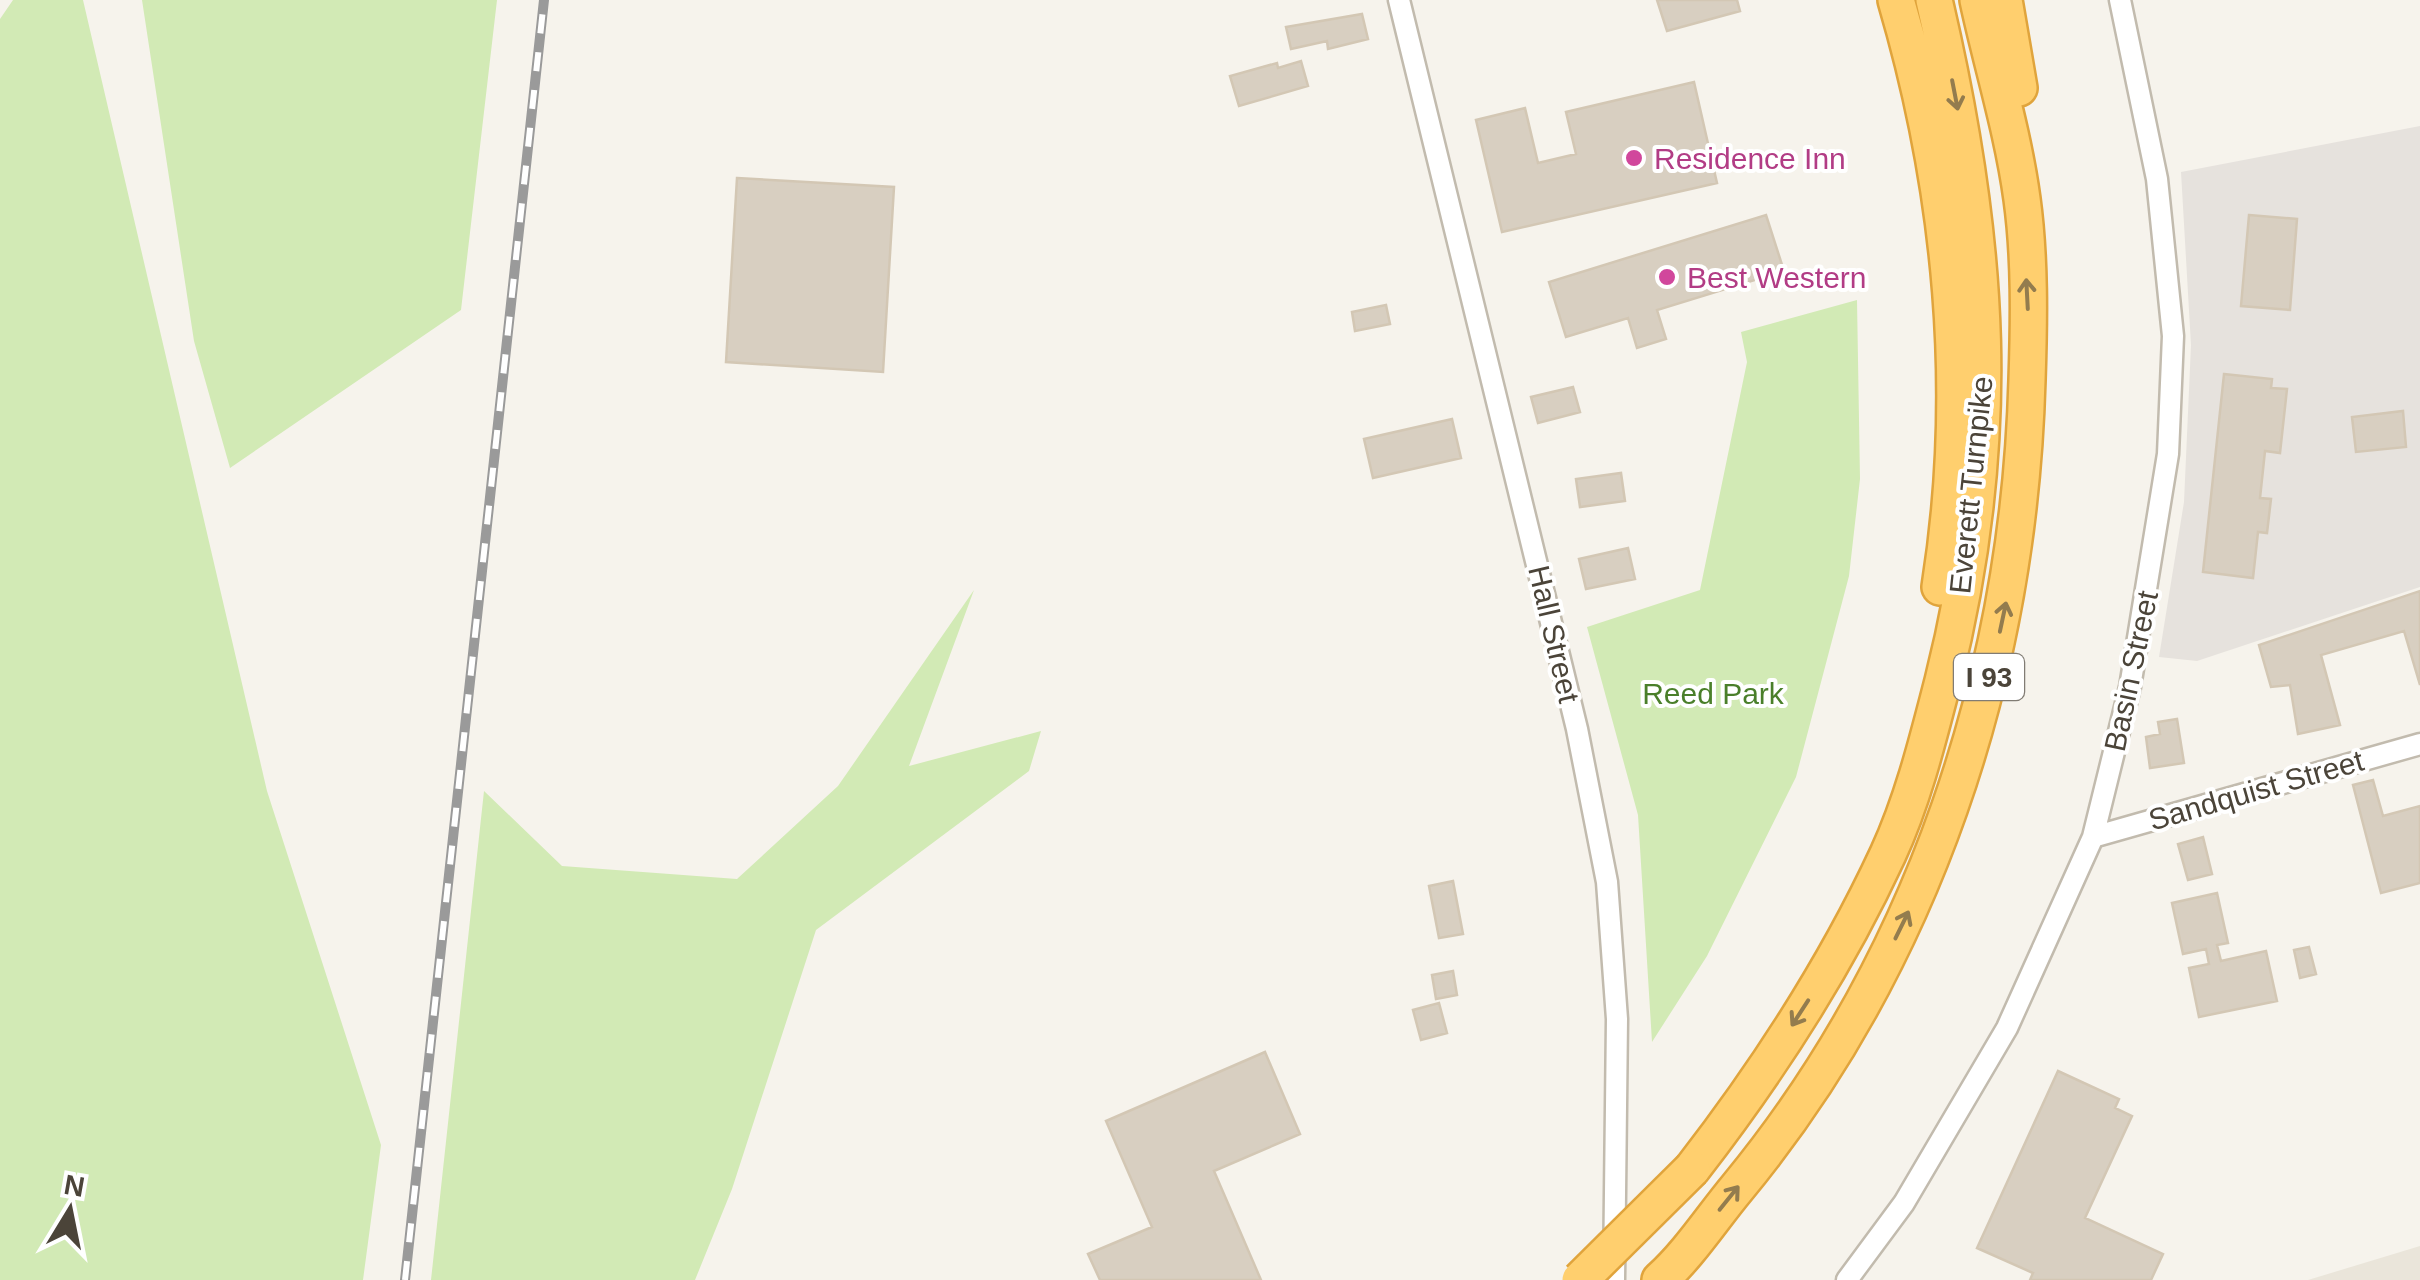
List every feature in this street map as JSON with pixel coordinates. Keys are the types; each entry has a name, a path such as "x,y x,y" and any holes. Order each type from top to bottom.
{"highway":[{"path":"1890,851 1944,563 1954,428 1954,306 1940,188 1896,0"},
{"name":"Everett Turnpike","path":"1580,1280 1692,1168 1735,1113 1824,976 1890,851 1929,735 1951,650 1973,534 1983,418 1982,276 1975,206 1934,0"},
{"name":"Everett Turnpike","path":"1663,1277 1786,1128 1861,1009 1922,882 1970,750 2005,613 2025,473 2029,332 2022,199 1978,0"},
{"path":"2004,0 2018,74 2022,199"}],"street":[{"name":"Hall Street","path":"1399,0 1577,730 1607,882 1617,1019 1614,1280"},
{"name":"Basin Street","path":"1847,1280 1904,1203 1987,1067 2093,837 2130,687 2152,574 2168,454 2172,377 2156,180 2120,0"},
{"name":"Sandquist Street","path":"2093,837 2420,744"}],"shaded area":[{"path":"2420,126 2420,587 2197,661 2159,657 2184,502 2191,345 2181,172"},
{"path":"2420,1246 2420,1280 2308,1280"}],"green space":[{"path":"13,0 83,0 267,791 381,1145 363,1280 0,1280 0,19"},
{"path":"142,0 497,0 461,310 230,468 194,341"},
{"name":"Reed Park","path":"1857,300 1860,479 1849,576 1796,777 1707,956 1652,1042 1638,815 1587,627 1700,590 1747,362 1741,332"},
{"path":"974,590 909,766 1041,731 1029,771 816,930 732,1189 695,1280 431,1280 484,791 562,866 737,879 838,786"}],"building":[{"path":"1657,0 1737,0 1740,11 1667,31"},
{"path":"1362,14 1368,39 1328,49 1327,41 1291,49 1286,27"},
{"path":"1301,61 1308,86 1239,106 1230,76 1277,63 1278,68"},
{"name":"Residence Inn","path":"1694,82 1717,183 1502,232 1476,120 1525,108 1538,163 1576,154 1566,112"},
{"path":"737,178 894,187 883,372 726,362"},
{"name":"Best Western","path":"1766,215 1784,271 1657,310 1666,339 1637,348 1628,318 1566,337 1549,282"},
{"path":"2249,215 2297,219 2290,310 2241,306"},
{"path":"1386,305 1390,324 1355,331 1352,312"},
{"path":"2224,374 2272,379 2271,388 2287,389 2280,453 2265,451 2260,498 2271,499 2267,533 2258,532 2253,578 2203,572"},
{"path":"1573,387 1580,412 1538,423 1531,397"},
{"path":"2403,411 2406,447 2356,452 2352,417"},
{"path":"1452,419 1461,458 1373,478 1364,439"},
{"path":"1621,473 1625,501 1580,507 1576,479"},
{"path":"1628,548 1635,579 1586,589 1579,559"},
{"path":"2420,591 2420,685 2404,631 2321,655 2340,725 2298,734 2290,685 2271,687 2259,645"},
{"path":"2177,719 2184,763 2150,768 2146,737 2160,734 2158,722"},
{"path":"2373,780 2383,816 2420,806 2420,883 2381,893 2353,785"},
{"path":"2203,837 2212,874 2188,880 2178,844"},
{"path":"1453,881 1463,934 1439,938 1429,886"},
{"path":"2217,893 2228,943 2217,945 2221,961 2266,951 2277,1001 2199,1017 2189,968 2209,964 2206,949 2183,954 2172,903"},
{"path":"2309,947 2316,974 2300,978 2294,950"},
{"path":"1453,971 1457,995 1436,999 1432,975"},
{"path":"1439,1003 1447,1033 1421,1040 1413,1010"},
{"path":"1265,1052 1300,1134 1214,1171 1261,1280 1100,1280 1088,1254 1152,1227 1106,1121"},
{"path":"2058,1071 2119,1099 2115,1108 2132,1116 2085,1218 2163,1254 2151,1280 2030,1280 2033,1273 1977,1248"}],"railway":[{"path":"405,1280 544,0"}],"place":[{"name":"Residence Inn","path":"1634,158"},
{"name":"Best Western","path":"1667,277"}]}
